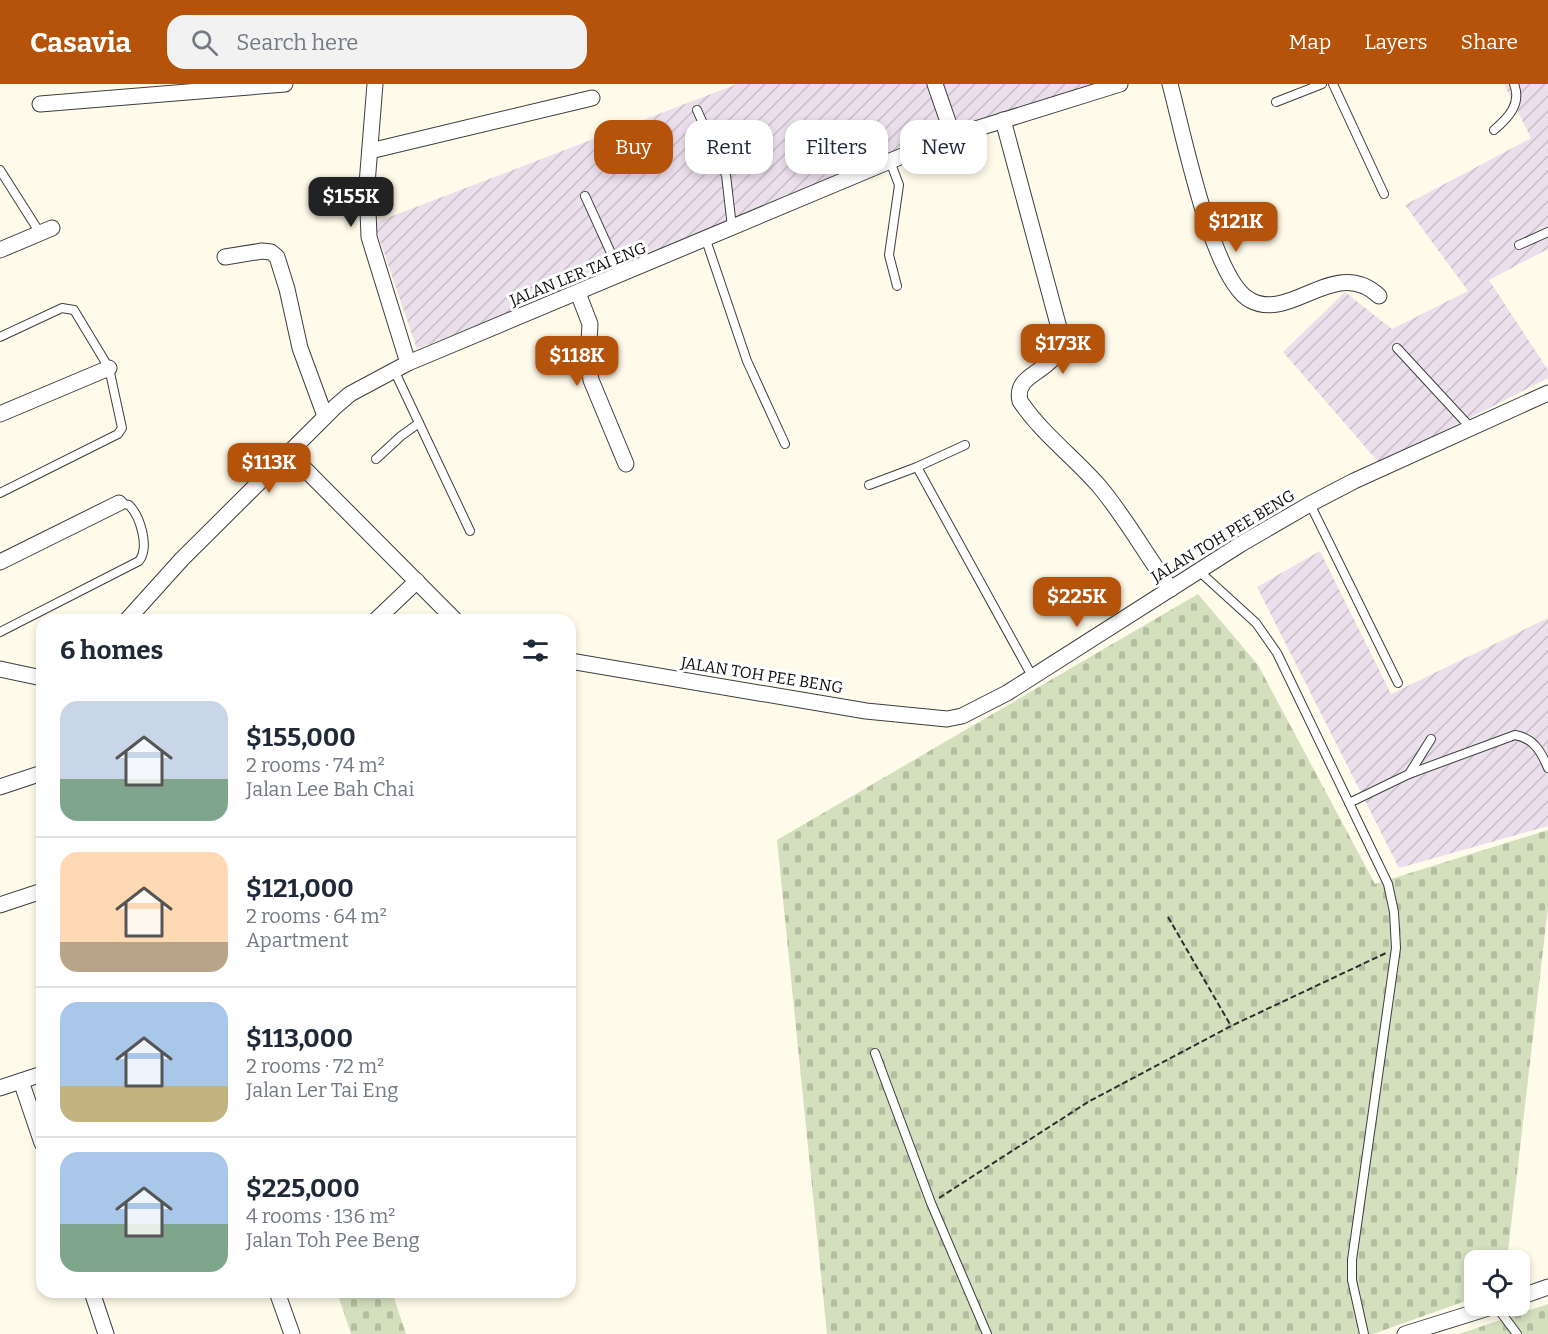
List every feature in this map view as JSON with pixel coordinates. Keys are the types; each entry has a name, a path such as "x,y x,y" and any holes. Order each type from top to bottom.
{"street":[{"path":"40,104 285,84"},
{"path":"375,84 366,203 369,237 401,366"},
{"path":"935,84 947,120"},
{"name":"JALAN LER TAI ENG","path":"987,125 1120,84"},
{"path":"1170,84 1209,228 1221,261 1236,286 1250,300 1270,306 1330,284 1354,282 1369,287 1379,296"},
{"path":"370,151 592,98"},
{"path":"1003,120 1062,339 1058,355 1052,362 1024,382 1018,394 1020,401 1048,435 1087,472 1116,507 1171,589"},
{"name":"JALAN LER TAI ENG","path":"132,614 182,559 288,452 351,394 401,366 900,157"},
{"path":"0,250 46,231"},
{"path":"225,257 262,251 271,252 277,257 300,348 325,417"},
{"path":"578,293 591,324 588,360 591,380 626,464"},
{"path":"0,414 109,368"},
{"name":"JALAN TOH PEE BENG","path":"576,662 866,711 947,719 982,707 1200,572 1241,544 1310,504 1354,481 1548,393"},
{"path":"288,452 449,614"},
{"path":"0,562 118,503"},
{"path":"382,614 417,581"},
{"path":"0,669 36,677"},
{"path":"0,787 36,775"},
{"path":"0,905 36,893"},
{"path":"0,1088 36,1076"},
{"path":"21,1081 36,1125"},
{"path":"1530,1293 1548,1287"},
{"path":"94,1298 106,1334"},
{"path":"280,1298 292,1334"},
{"path":"1405,1334 1464,1315"}],"lane":[{"path":"1276,102 1322,84"},
{"path":"1333,84 1384,194"},
{"path":"1494,130 1510,116 1516,104 1515,84"},
{"path":"697,110 726,175 732,228"},
{"path":"890,161 899,185 889,255 897,286"},
{"path":"0,170 46,231"},
{"path":"585,196 621,275"},
{"path":"1518,245 1548,232"},
{"path":"706,240 747,361 785,444"},
{"path":"0,337 62,308 74,310 109,368 122,428 118,434 0,493"},
{"path":"1397,348 1471,428"},
{"path":"401,366 419,423 470,531"},
{"path":"376,459 400,436 419,423"},
{"path":"869,485 965,445"},
{"path":"916,467 1032,676"},
{"path":"0,632 139,561 144,548 138,521 129,505 118,503"},
{"path":"1310,504 1398,683"},
{"path":"1200,572 1256,623 1267,636 1388,884 1394,912 1396,948 1352,1260 1352,1280 1364,1332 1353,1334"},
{"path":"1349,803 1410,774 1515,735 1527,737 1543,754 1548,768"},
{"path":"1410,774 1431,739"},
{"path":"875,1053 931,1203 987,1334"},
{"path":"1505,1316 1517,1334"}],"path":[{"path":"1168,917 1231,1026"},
{"path":"931,1203 1088,1102 1231,1026 1396,948"}],"shaded area":[{"path":"737,84 1093,84 987,126 987,120 900,120 900,160 888,164 888,120 785,120 785,174 863,174 417,349 374,223 594,139 594,174 673,174 673,120 643,120"},
{"path":"1504,84 1548,84 1548,249 1489,280 1548,370 1548,378 1380,464 1283,352 1345,292 1392,329 1468,291 1405,205 1531,138"},
{"path":"1320,551 1391,694 1548,618 1548,826 1399,868 1257,587"}],"green space":[{"path":"1198,594 1258,665 1375,884 1548,830 1548,907 1508,1250 1464,1250 1464,1302 1373,1334 827,1334 777,840"},
{"path":"339,1298 394,1298 406,1334 351,1334"},
{"path":"1548,1304 1548,1334 1459,1334 1512,1316 1530,1316 1530,1310"}]}
